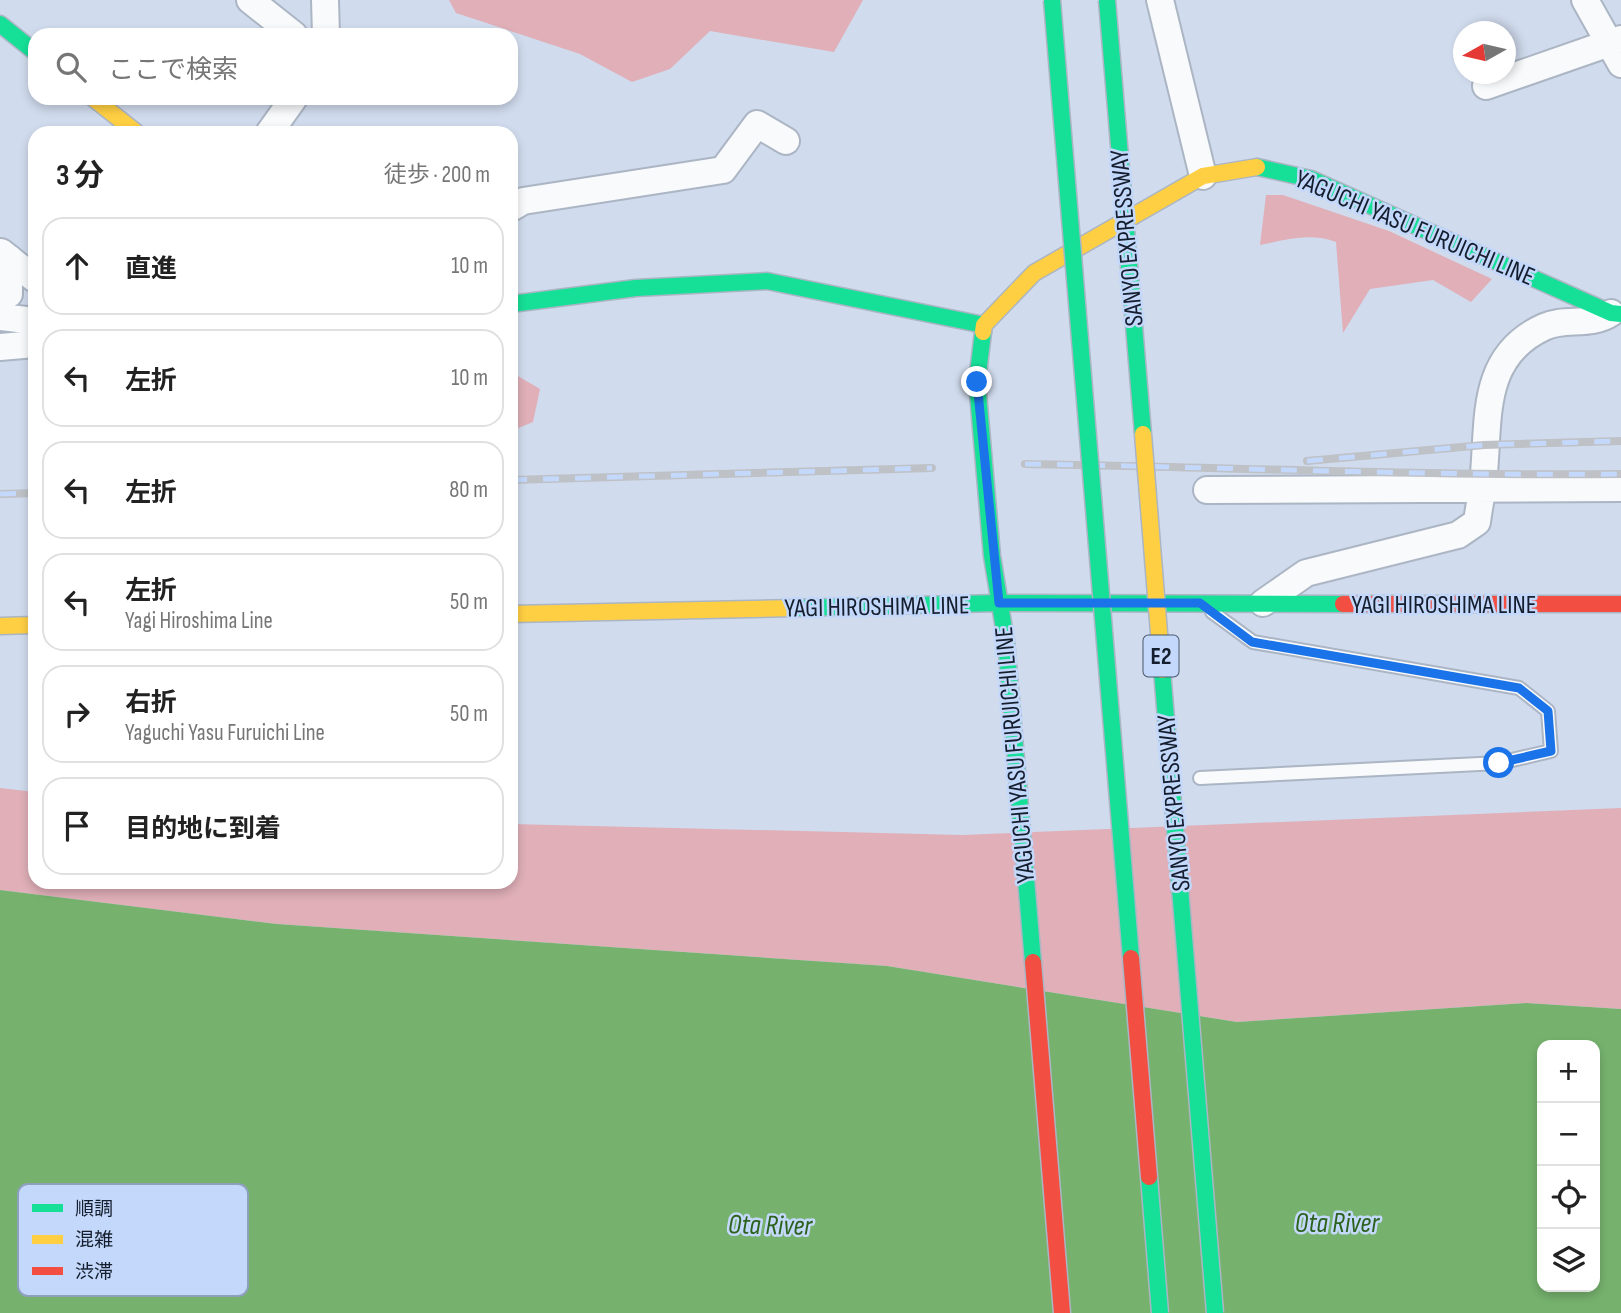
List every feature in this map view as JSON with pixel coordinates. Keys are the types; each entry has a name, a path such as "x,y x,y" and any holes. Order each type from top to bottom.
{"main road":[{"name":"SANYO EXPRESSWAY","path":"1052,0 1160,1313"},
{"name":"SANYO EXPRESSWAY","path":"1107,0 1215,1313"},
{"path":"0,24 28,46"},
{"path":"102,105 128,126"},
{"name":"YAGUCHI YASU FURUICHI LINE","path":"1062,1313 1006,641 999,603 977,382 984,326 1034,273 1203,176 1236,168 1265,166 1311,179 1616,313"},
{"path":"518,303 636,288 767,281 984,326"},
{"name":"YAGI HIROSHIMA LINE","path":"518,614 999,603 1621,604"},
{"path":"0,626 28,625"}],"street":[{"path":"250,0 285,28"},
{"path":"325,0 326,28"},
{"path":"1160,0 1203,176"},
{"path":"1486,86 1617,49 1585,0"},
{"path":"274,126 289,105"},
{"path":"518,204 723,170 757,124 786,141"},
{"path":"4,255 28,274"},
{"path":"0,300 9,294 4,255"},
{"path":"1263,603 1306,573 1458,535 1477,522 1485,476 1489,394 1508,353 1545,326 1598,321 1616,313"},
{"path":"0,317 28,320"},
{"path":"0,346 28,344"},
{"path":"1208,490 1621,488"}],"lane":[{"path":"1200,603 1252,642 1519,688 1548,711 1551,751 1499,763 1200,778"}],"shaded area":[{"path":"449,0 863,0 834,52 710,31 670,69 632,82 580,54 518,34 518,28 501,28 456,13"},
{"path":"1266,195 1283,195 1389,231 1492,279 1471,302 1433,280 1370,289 1343,333 1336,242 1307,237 1260,245"},
{"path":"518,376 540,389 533,422 518,428"},
{"path":"0,788 28,791 28,889 518,889 518,824 962,835 1621,808 1621,1009 1526,1003 1237,1022 887,966 277,924 0,890"}],"water":[{"name":"Ota River","path":"0,890 277,924 887,966 1237,1022 1526,1003 1621,1009 1621,1313 0,1313"}],"railway":[{"path":"1307,461 1484,445 1621,441"},
{"path":"1025,464 1397,473 1621,474"},
{"path":"518,480 932,468"},
{"path":"0,494 28,493"}],"traffic: fast":[{"path":"1052,0 1131,958"},
{"path":"1107,0 1143,434"},
{"path":"0,24 28,46"},
{"path":"1257,167 1311,179 1611,313 1621,314"},
{"path":"518,303 636,288 767,281 984,325"},
{"path":"983,332 977,382 992,556 1006,641 1033,962"},
{"path":"794,608 999,603 1343,604"},
{"path":"1162,670 1215,1313"},
{"path":"1149,1177 1160,1313"}],"traffic: slow":[{"path":"102,105 128,126"},
{"path":"983,332 984,325 1034,273 1203,176 1257,167"},
{"path":"1143,434 1162,670"},
{"path":"518,614 794,608"},
{"path":"0,626 28,625"}],"traffic: jam":[{"path":"1343,604 1621,604"},
{"path":"1131,958 1149,1177"},
{"path":"1033,962 1062,1313"}],"route":[{"path":"977,382 992,556 999,603 1200,603 1252,642 1519,688 1548,711 1551,751 1499,763"}]}
